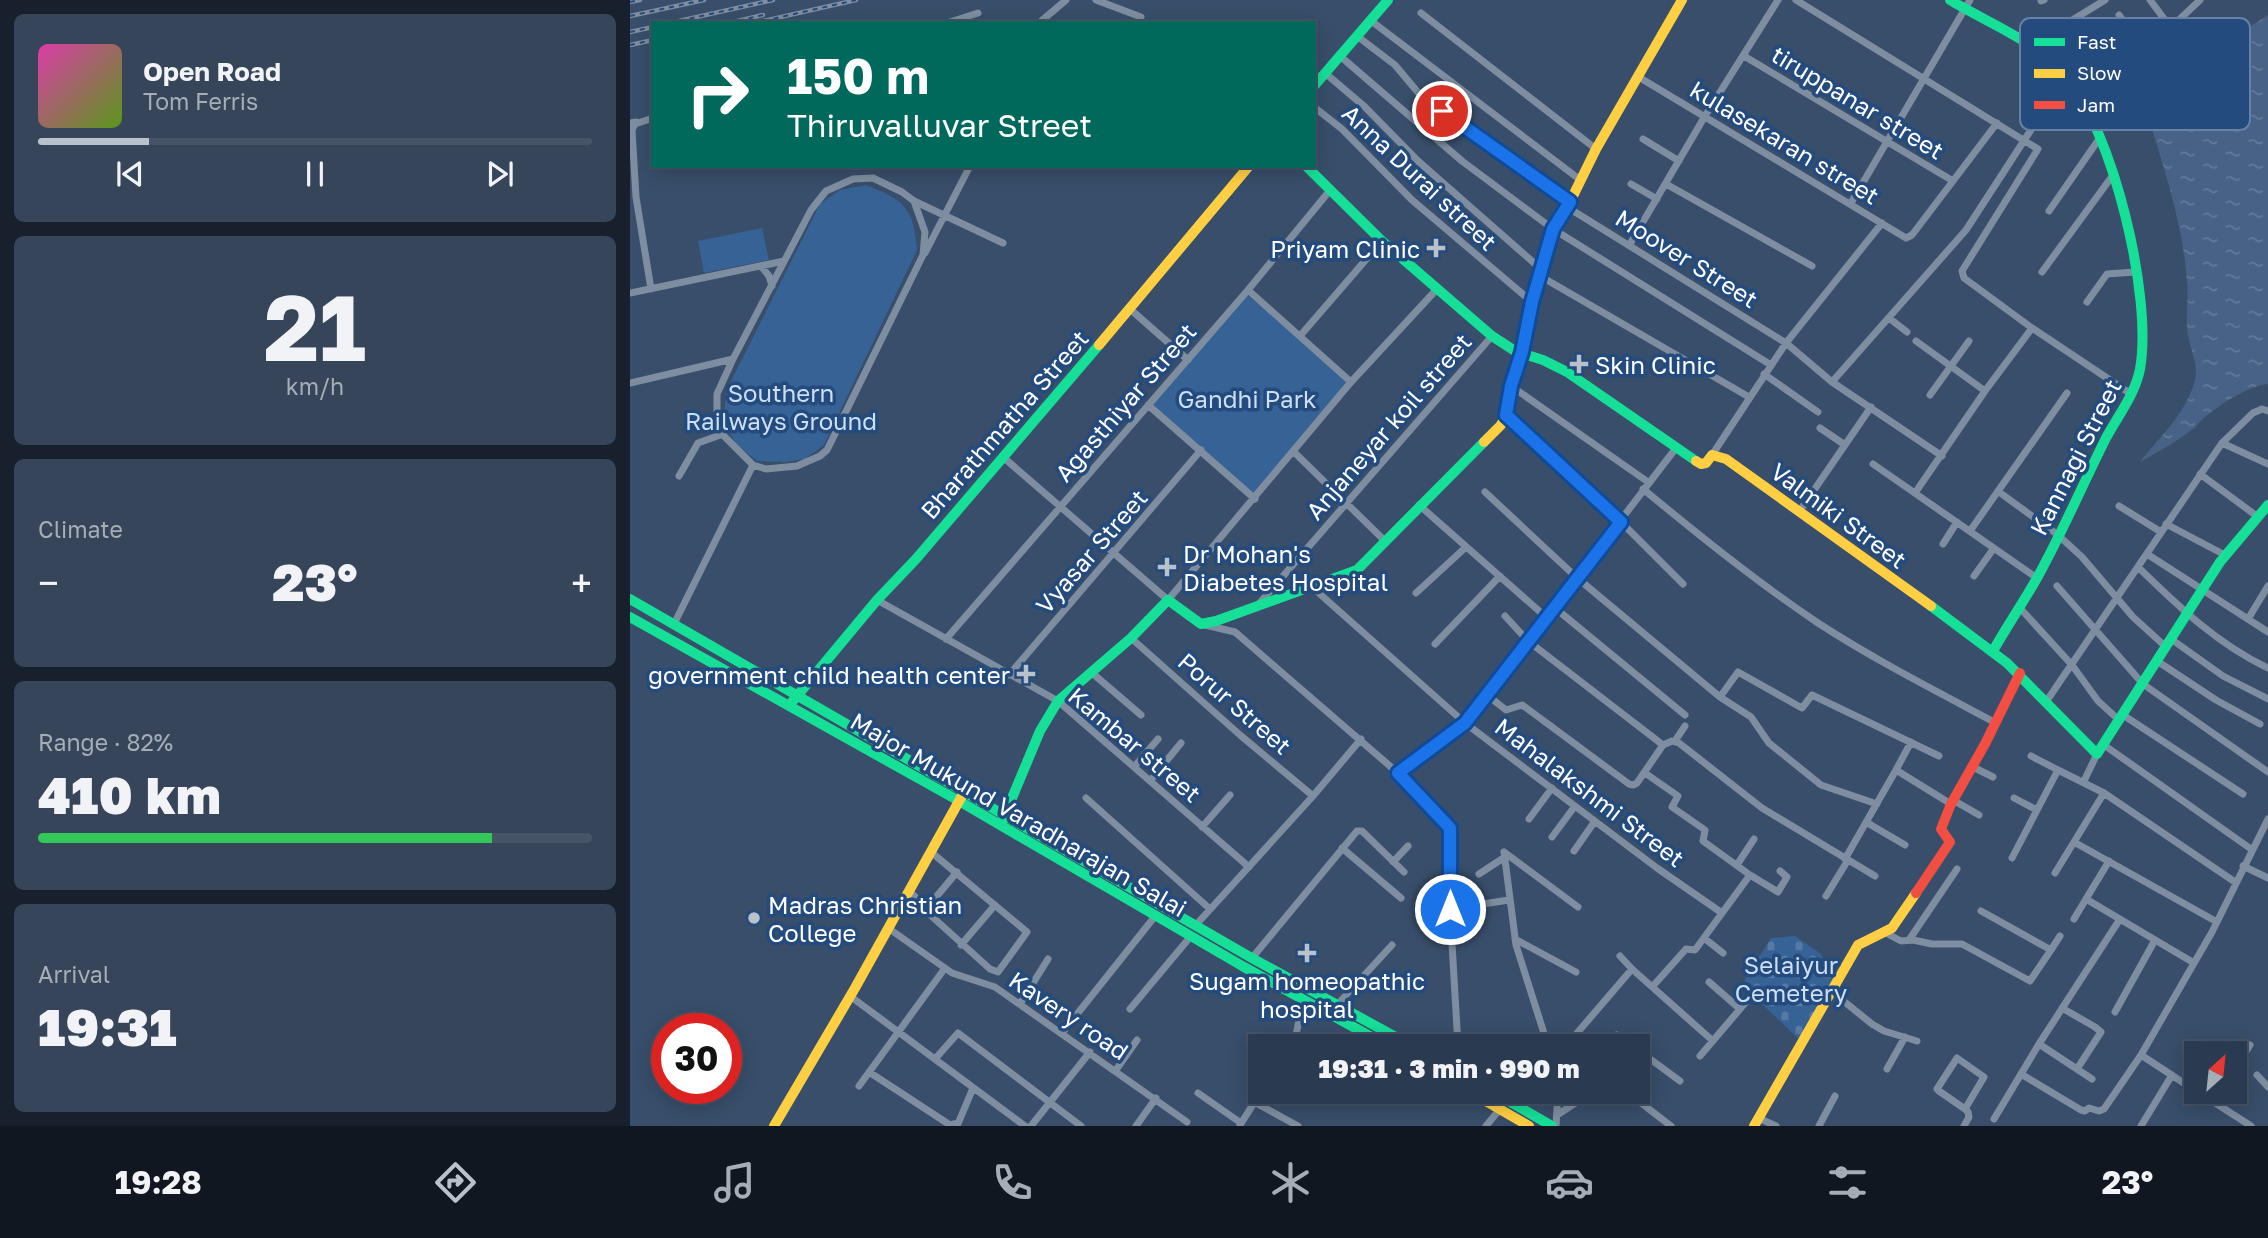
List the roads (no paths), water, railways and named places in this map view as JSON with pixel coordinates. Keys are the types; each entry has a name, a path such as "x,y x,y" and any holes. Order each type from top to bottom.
{"street":[{"path":"1041,21 1066,0"},
{"path":"1096,0 1117,10 1142,17"},
{"path":"1316,84 1388,0"},
{"path":"1201,624 1357,570 1419,505 1492,435 1506,415 1532,302 1553,229 1682,0"},
{"path":"1630,244 1705,116 1778,0"},
{"path":"1796,0 2038,149 1962,271 1964,278 2032,328 2131,394"},
{"name":"Kannagi Street","path":"1950,0 1968,5 2020,41"},
{"path":"2076,18 2105,0"},
{"path":"2150,0 2164,18"},
{"path":"2181,18 2198,1"},
{"path":"1851,203 1968,5"},
{"path":"953,21 978,13"},
{"path":"1421,13 1596,149"},
{"path":"1370,20 1579,179"},
{"name":"Moover Street","path":"1357,36 1395,65 1421,96 1568,204 1786,343 1832,382 1942,456"},
{"path":"1340,56 1462,161 1553,229 1771,365"},
{"name":"tiruppanar street","path":"1744,56 1953,181"},
{"path":"1325,73 1365,107 1418,161 1541,273 1749,397"},
{"name":"kulasekaran street","path":"1637,76 1906,238 1912,235 1953,181"},
{"name":"Anna Durai street","path":"1316,109 1342,129 1412,200 1532,302"},
{"path":"651,119 633,125 633,197 651,289"},
{"path":"1953,181 1997,123"},
{"path":"1832,382 1966,230 2030,130"},
{"name":"Kannagi Street","path":"1993,650 2037,578 2113,425 2129,401 2141,365 2142,324 2127,220 2114,174 2096,130"},
{"path":"1643,139 1679,161"},
{"path":"2049,211 2099,139"},
{"path":"969,168 945,215 923,255 827,450 797,466 765,469 753,465 723,433 717,413 718,394 733,359 811,209 826,191 853,179 873,178 914,201 945,215 1003,243"},
{"name":"Bharathmatha Street","path":"788,707 877,600 916,559 1130,309 1247,168"},
{"name":"Valmiki Street","path":"1308,168 1382,241 1492,336 1506,346 1567,372 1701,464 1706,463 1712,454 1726,459 1993,650 2020,673 2046,702 2101,750"},
{"path":"2042,272 2114,174"},
{"path":"1631,184 1657,199"},
{"path":"1666,184 1812,266"},
{"name":"Agasthiyar Street","path":"946,639 1248,290 1331,189"},
{"path":"914,201 925,232 923,255"},
{"path":"1712,454 1786,343 1882,223"},
{"path":"630,232 641,229"},
{"path":"1300,337 1382,241"},
{"path":"630,293 784,261"},
{"path":"761,266 769,276 772,286"},
{"path":"2087,303 2107,274 2135,272"},
{"path":"1002,820 1041,731 1058,701 1131,638 1168,600 1351,382 1437,289"},
{"path":"1248,290 1351,382"},
{"path":"1130,309 1188,360"},
{"path":"1889,318 1907,332"},
{"path":"1915,493 2032,328"},
{"name":"Anjaneyar koil street","path":"1257,606 1492,336"},
{"path":"1916,341 1985,391"},
{"path":"1930,395 1969,341"},
{"path":"630,383 733,359"},
{"path":"1764,374 1818,412"},
{"path":"1511,386 1646,486 1717,550 1819,623 1905,674 1996,723"},
{"path":"1970,531 2067,393"},
{"path":"1148,405 1255,499"},
{"path":"1799,512 1871,407"},
{"path":"2046,702 2222,443 2253,413 2262,409 2268,411"},
{"path":"1506,415 1683,583"},
{"path":"1820,428 1844,445"},
{"path":"678,476 698,443 723,433"},
{"path":"2222,443 2268,464"},
{"path":"1398,773 1465,723 1676,448"},
{"name":"Vyasar Street","path":"1009,675 1202,450"},
{"path":"1294,452 1385,541"},
{"path":"1003,457 1168,600 1201,624 1235,632 1361,739 1398,773 1450,828 1450,909 1457,1034"},
{"path":"1873,464 2037,578"},
{"path":"674,624 753,465"},
{"path":"2200,474 2258,517"},
{"path":"1485,492 1576,577 1720,698 1751,717 1769,743 1821,785 1877,804"},
{"path":"1998,492 2058,535 2082,557 2133,617 2223,676 2268,699"},
{"path":"1419,505 1547,618"},
{"path":"2084,781 2225,555 2268,505"},
{"path":"2119,506 2161,532"},
{"path":"1943,544 1957,522"},
{"path":"2166,524 2225,555"},
{"path":"1416,593 1466,547"},
{"path":"1974,576 1994,548"},
{"path":"2147,554 2268,632"},
{"path":"2138,567 2186,615 2242,656 2268,668"},
{"path":"1435,644 1500,576"},
{"path":"2057,586 2143,684 2268,772"},
{"path":"2248,619 2268,586"},
{"name":"Mahalakshmi Street","path":"1312,587 1465,723 1722,913"},
{"path":"630,599 797,695 962,796 774,1126"},
{"name":"Kambar street","path":"877,600 1058,701 1249,867"},
{"path":"2019,607 2072,664 2098,701 2243,794"},
{"path":"1555,608 1685,715"},
{"path":"1505,616 1528,640 1663,746"},
{"name":"Major Mukund Varadharajan Salai","path":"630,617 788,707 962,796 1191,932 1306,994 1337,1005 1390,1034"},
{"name":"Porur Street","path":"1131,638 1313,796"},
{"path":"2157,661 2216,700 2260,724"},
{"path":"1720,698 1738,671 1802,708 1812,695 1939,756"},
{"path":"1091,672 1141,715"},
{"path":"1776,1126 1756,1122 1858,945 1892,928 1950,842 1941,829 1952,802 2020,673"},
{"path":"1488,695 1506,710 1522,705 1633,785 1645,773 1663,746 1675,741 1685,726"},
{"path":"1134,767 1158,739"},
{"path":"1130,1009 1210,909 1361,739"},
{"path":"1675,741 1762,808 1875,876"},
{"path":"1826,896 1911,742"},
{"path":"1150,781 1181,743"},
{"path":"2101,750 2251,849"},
{"path":"2031,756 2104,793 2235,883"},
{"path":"1971,765 1993,777"},
{"path":"1896,770 1979,815"},
{"path":"2012,858 2058,770"},
{"path":"1645,773 1677,795 1672,807 1704,829 1703,841 1749,875 1780,892 1787,878 1780,872"},
{"path":"1529,819 1552,788"},
{"path":"2055,873 2104,793"},
{"path":"1202,827 1230,795"},
{"path":"1086,798 1210,909"},
{"path":"2014,798 2037,810"},
{"path":"1552,837 1575,806"},
{"path":"2021,1074 2081,1111 2090,1108 2104,1110 2141,1055 2194,963 2268,819"},
{"path":"1574,851 1595,821"},
{"path":"1866,822 1905,845"},
{"path":"1252,958 1357,831 1362,831 1404,872"},
{"path":"1737,865 1754,839"},
{"path":"2074,842 2217,922"},
{"path":"1393,862 1408,846"},
{"path":"1342,848 1401,898"},
{"path":"931,852 957,872 1027,932 998,972 993,972 927,912 957,872"},
{"path":"1479,874 1504,854"},
{"path":"1504,854 1515,942 1544,1034"},
{"path":"1504,854 1578,907"},
{"path":"2074,919 2109,861"},
{"path":"2243,866 2268,878"},
{"path":"1909,940 1957,869"},
{"path":"1653,986 1686,950 1695,950 1749,875"},
{"path":"909,891 928,908"},
{"path":"1420,922 1450,892"},
{"path":"2086,899 2194,963"},
{"path":"1450,909 1509,900"},
{"path":"961,944 995,905"},
{"path":"1062,1033 1159,911"},
{"path":"1981,911 2051,950"},
{"path":"1994,1119 2120,919"},
{"name":"Kavery road","path":"888,928 952,973 995,987 1187,1122"},
{"name":"Major Mukund Varadharajan Salai","path":"1191,932 1252,958 1369,1034"},
{"path":"1884,932 1901,941 1962,944 2027,981 2032,979 2060,936"},
{"path":"1704,938 1723,953"},
{"path":"2115,1012 2155,940"},
{"path":"1515,942 1576,972"},
{"path":"1337,1005 1392,945"},
{"path":"1620,956 1713,1041"},
{"path":"1020,1004 1048,958"},
{"path":"859,1086 945,968"},
{"path":"1576,1034 1632,969"},
{"path":"1709,982 1740,1009"},
{"path":"1831,992 1884,1031 1917,1041"},
{"path":"1297,1034 1306,994"},
{"path":"850,996 1025,1126"},
{"path":"1700,1056 1748,1000"},
{"path":"2062,1008 2101,1032 2077,1069"},
{"path":"935,1059 958,1033 1080,1126"},
{"path":"1887,1069 1905,1037"},
{"path":"1116,1070 1137,1040"},
{"path":"2039,1044 2091,1079"},
{"path":"2247,1050 2250,1045"},
{"path":"1031,1126 1090,1052"},
{"path":"2141,1055 2184,1083"},
{"path":"1964,1126 1969,1114 1937,1089 1957,1058 1984,1077 1965,1109"},
{"path":"1650,1059 1679,1081"},
{"path":"869,1072 950,1125 958,1124 973,1088"},
{"path":"2141,1126 2172,1075"},
{"path":"2257,1075 2268,1087"},
{"path":"1198,1093 1241,1125 1253,1104"},
{"path":"1819,1126 1835,1096"},
{"path":"1136,1126 1156,1098"},
{"path":"1258,1104 1298,1126"},
{"path":"1491,1104 1526,1125"},
{"path":"1515,1104 1554,1126 1557,1104"},
{"path":"1557,1115 1574,1104"},
{"path":"1642,1104 1671,1126"},
{"path":"2217,1104 2251,1126"},
{"path":"1486,1126 1500,1109"}],"water":[{"path":"2268,15 2268,384 2234,396 2187,434 2140,462 2187,402 2196,376 2187,328 2187,288 2182,240 2152,130 2250,130 2250,27"}],"railway":[{"path":"630,2 640,0"},
{"path":"630,16 704,0"},
{"path":"679,21 773,0"},
{"path":"763,21 856,0"},
{"path":"738,21 763,15"},
{"path":"630,32 651,27"},
{"path":"630,45 651,40"}],"place":[{"name":"Priyam Clinic","path":"1436,248"},
{"name":"Skin Clinic","path":"1579,364"},
{"name":"Dr Mohan's Diabetes Hospital","path":"1167,567"},
{"name":"government child health center","path":"1026,674"},
{"name":"Madras Christian College","path":"754,918"},
{"name":"Sugam homeopathic hospital","path":"1307,953"}],"park label":[{"name":"Gandhi Park","path":"1247,398"},
{"name":"Southern Railways Ground","path":"781,406"},
{"name":"Selaiyur Cemetery","path":"1791,978"}]}
